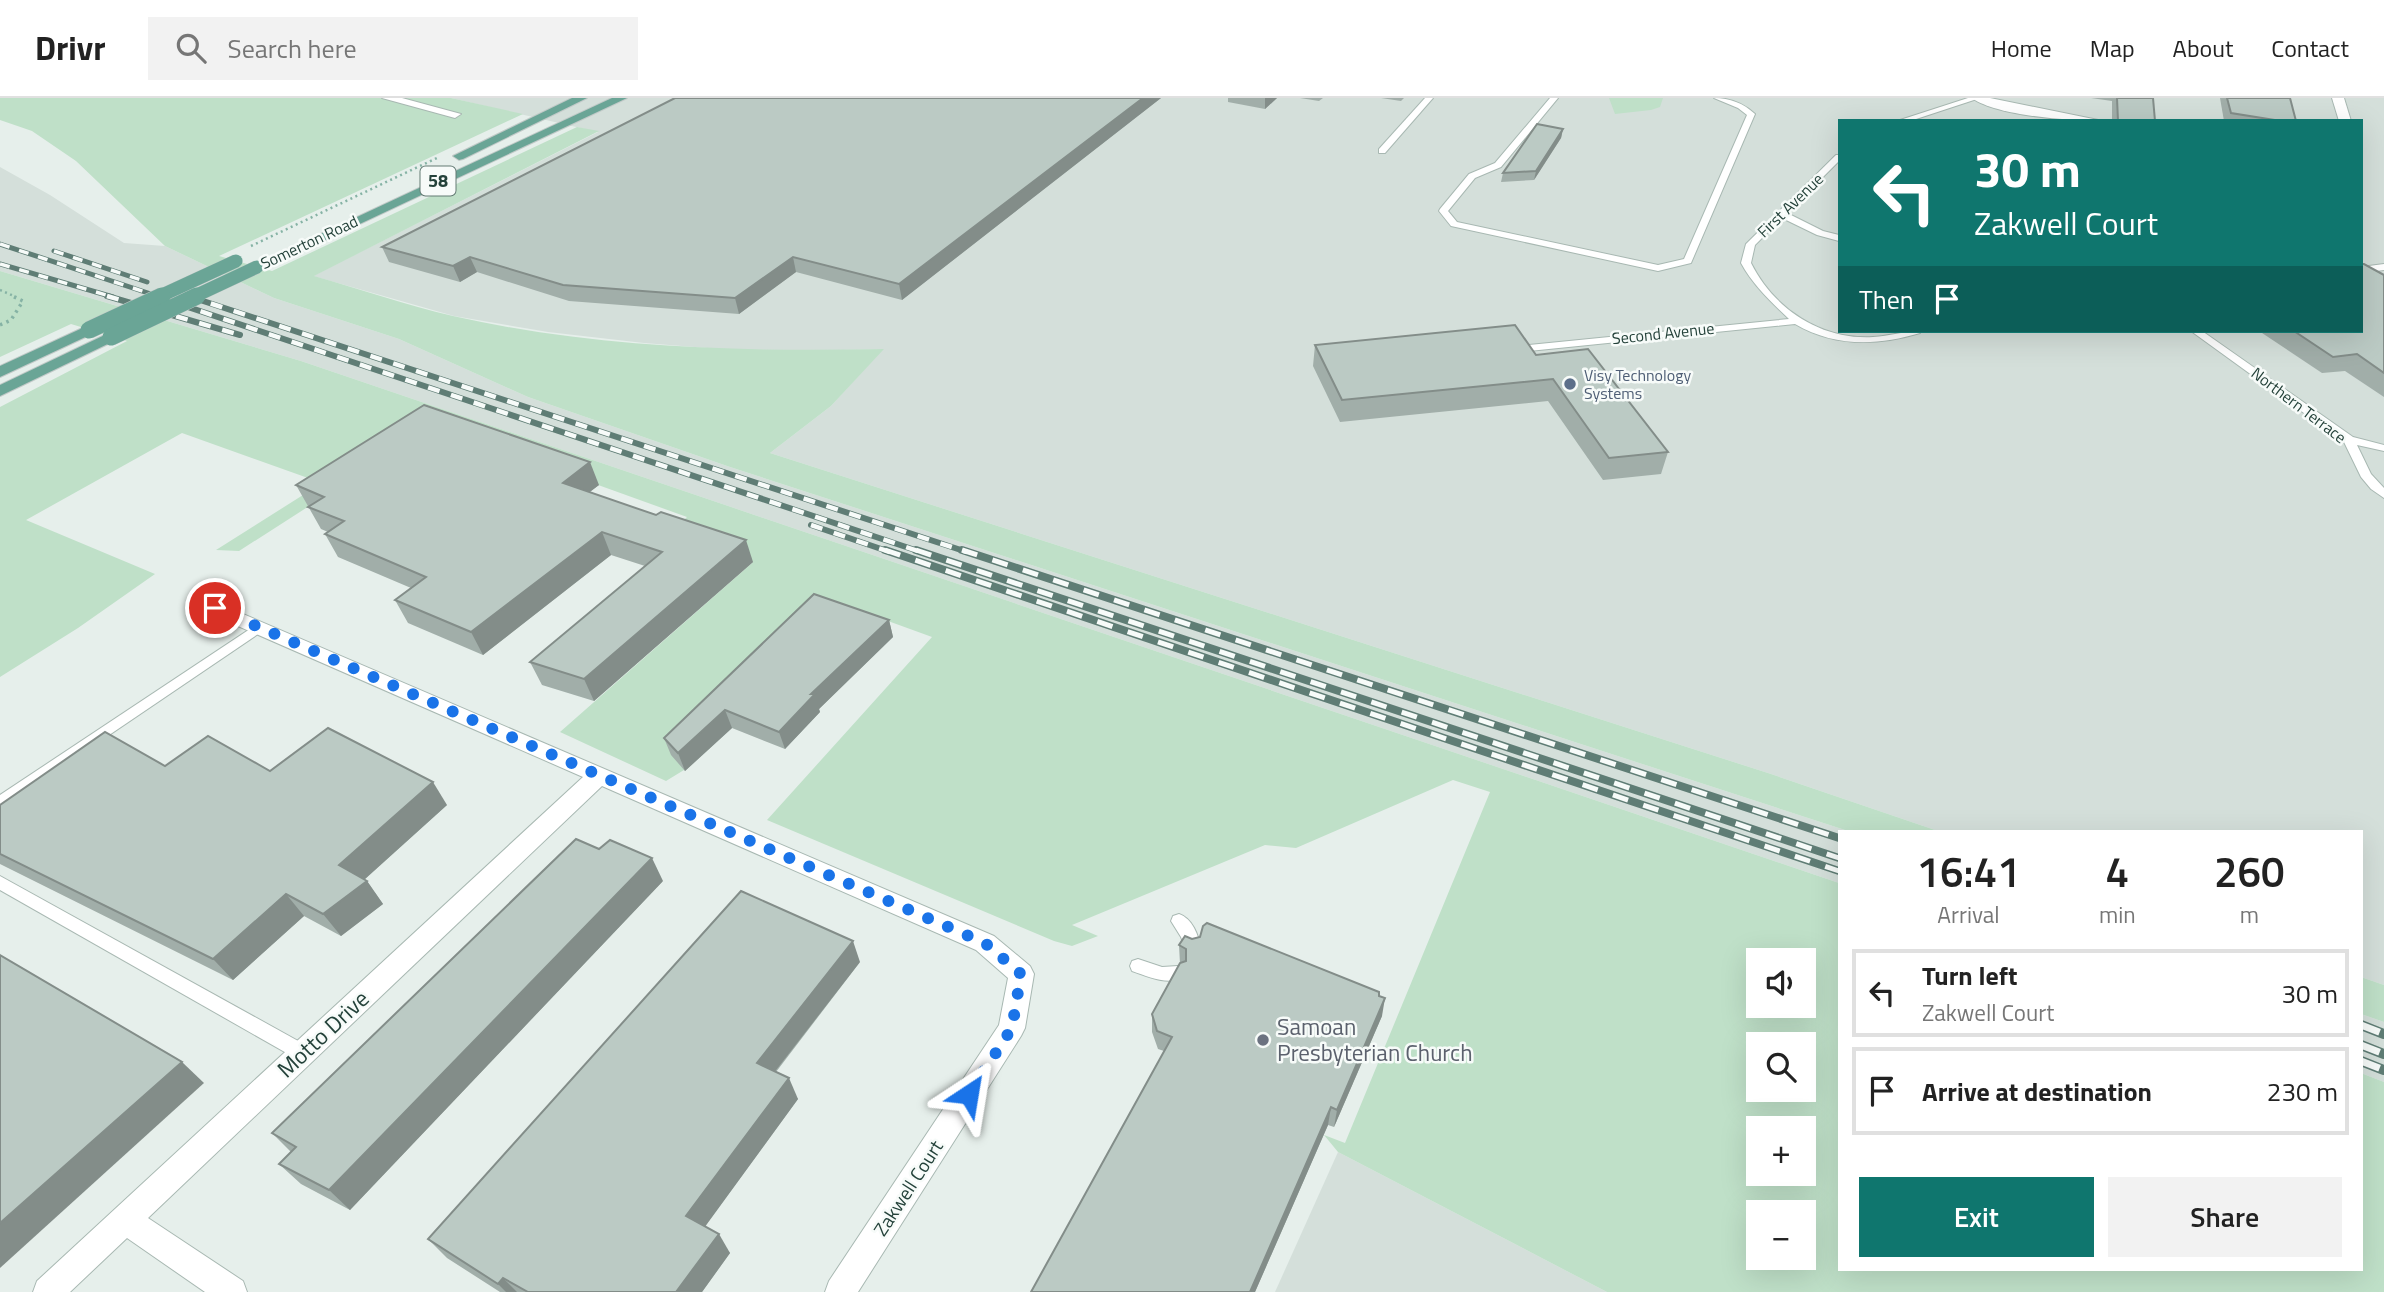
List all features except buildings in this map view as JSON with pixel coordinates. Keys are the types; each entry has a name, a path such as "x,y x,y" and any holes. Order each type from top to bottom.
{"main road":[{"name":"58","path":"443,159 581,98"},
{"name":"Somerton Road","path":"0,372 248,257 621,98"},
{"name":"Somerton Road","path":"0,391 111,337 248,257"}],"street":[{"path":"388,98 455,114"},
{"path":"1977,98 2007,107 2084,119"},
{"path":"2338,98 2344,119"},
{"name":"Zakwell Court","path":"215,608 985,943 1021,974 1012,1028 840,1292"},
{"name":"Motto Drive","path":"48,1292 600,775"},
{"path":"125,1220 232,1292"}],"lane":[{"path":"1382,151 1429,98"},
{"path":"1554,98 1498,165 1472,176 1443,211 1454,224 1658,268 1688,261 1751,114 1741,106 1718,98"},
{"path":"1908,119 1977,98"},
{"name":"First Avenue","path":"1797,321 1763,289 1746,263 1751,244 1838,158"},
{"path":"1781,214 1820,233 1838,238"},
{"path":"2363,270 2384,267"},
{"path":"1797,321 1819,332 1847,338 1887,339 1909,333"},
{"name":"Second Avenue","path":"1529,348 1797,321"},
{"name":"Northern Terrace","path":"2199,333 2349,440 2360,469 2368,481 2384,494"},
{"path":"2349,440 2384,448"},
{"path":"0,803 258,627"},
{"path":"0,882 303,1053"},
{"path":"1179,920 1189,934 1193,948"},
{"path":"1138,965 1162,974 1178,973"}],"path":[{"path":"248,257 443,159"},
{"path":"0,290 23,302 11,320 0,326"}],"shaded area":[{"path":"451,98 2384,98 2384,985 2363,978 2363,830 1935,830 1768,773 770,453 831,406 883,349 758,352 548,332 454,316 313,276 598,132"},
{"path":"0,167 50,195 124,243 165,246 274,298 399,339 528,397 730,467 1845,830 1838,830 1838,883 301,361 0,271"},
{"path":"2363,1015 2384,1022 2384,1082 2363,1074"},
{"path":"1338,1152 1607,1292 1275,1292"}],"green space":[{"path":"0,98 451,98 523,114 219,256 272,271 577,127 599,131 314,276 453,316 560,335 667,346 776,350 884,349 831,406 770,453 1768,773 1935,830 1845,830 730,467 528,397 399,339 274,298 165,246 76,161 32,131 0,120"},
{"path":"1609,98 1663,98 1660,107 1651,110 1615,114"},
{"path":"0,271 301,361 1838,883 1838,1271 2363,1271 2363,1074 2384,1082 2384,1292 1607,1292 1338,1152 1324,1135 1345,1143 1490,792 1453,780 1296,848 1265,845 1072,925 1098,936 1072,946 1054,941 767,820 932,637 877,617 818,612 710,748 666,781 560,732 752,563 669,534 687,517 434,426 239,551 216,550 322,483 182,433 26,520 155,574 78,628 0,677 0,407 127,341 71,324 0,357"},
{"path":"2363,978 2384,985 2384,1022 2363,1015"}],"railway":[{"path":"0,244 160,297"},
{"path":"54,251 147,282"},
{"path":"0,264 113,297"},
{"path":"180,293 194,297"},
{"path":"107,296 240,335"},
{"path":"155,296 921,552"},
{"path":"188,296 967,552"},
{"path":"811,525 890,552"},
{"path":"885,550 1838,871"},
{"path":"916,550 1838,858"},
{"path":"962,550 1838,838"},
{"path":"2363,1026 2384,1034"},
{"path":"2363,1046 2384,1054"},
{"path":"2363,1062 2384,1070"}],"place":[{"name":"Visy Technology Systems","path":"1570,384"},
{"name":"Samoan Presbyterian Church","path":"1263,1040"}],"route":[{"path":"215,608 985,943 1021,974 1012,1028 969,1094"}]}
